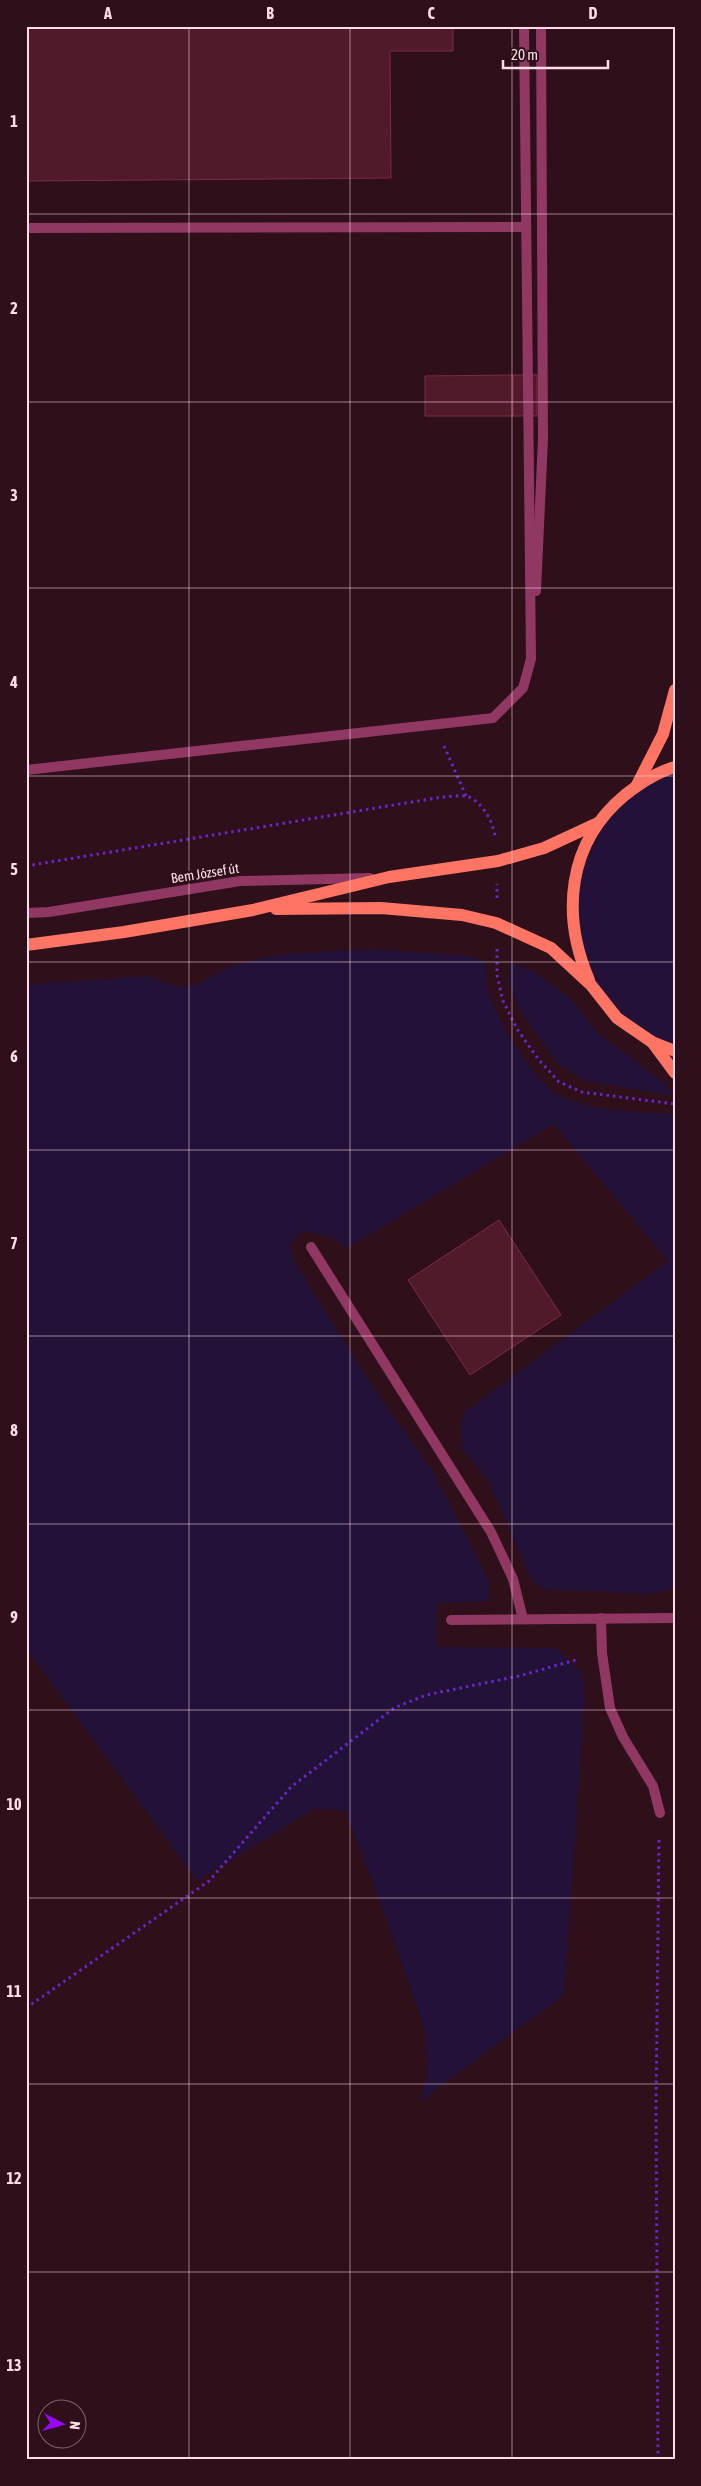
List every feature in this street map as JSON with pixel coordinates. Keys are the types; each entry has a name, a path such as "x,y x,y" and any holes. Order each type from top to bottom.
{"main road":[{"path":"637,785 663,734 675,690"},
{"path":"591,984 578,954 572,920 573,886 582,853 598,824 616,803 637,785 675,767"},
{"path":"26,945 124,932 253,910 389,877 498,861 544,848 598,824"},
{"path":"253,910 381,908 462,916 496,923 551,948 591,984 617,1018 652,1042 675,1051"},
{"path":"652,1042 675,1073"}],"street":[{"path":"524,26 531,659"},
{"path":"26,770 436,726 492,718 523,688 531,659 540,537 542,438 541,26"},
{"path":"26,228 525,227"},
{"name":"Bem József út","path":"26,913 49,912 240,881 389,877"},
{"path":"311,1248 491,1532 513,1579 523,1619"},
{"path":"601,1618 602,1653 610,1708 623,1737 653,1786 660,1813"},
{"path":"451,1620 675,1618"}],"path":[{"path":"436,726 466,796"},
{"path":"26,2008 209,1881 291,1787 394,1708 426,1695 518,1676 602,1653"},
{"path":"658,2460 656,2107 660,1813"}],"shaded area":[{"path":"675,772 675,1048 653,1039 640,1031 620,1013 604,994 591,972 582,949 578,925 577,900 582,875 591,850 599,833 610,817 622,802 637,790"},
{"path":"373,949 471,956 486,962 487,985 490,997 505,1028 526,1062 549,1088 558,1095 572,1101 600,1108 675,1114 675,1588 650,1594 543,1589 531,1579 488,1480 463,1451 460,1427 465,1412 668,1261 554,1124 347,1248 331,1237 303,1231 289,1246 296,1264 373,1387 431,1468 490,1582 488,1601 437,1603 437,1647 557,1648 582,1673 585,1698 564,1995 420,2101 427,2076 425,2030 384,1912 345,1810 314,1809 197,1881 26,1648 26,985 148,976 168,984 184,987 201,982 223,970 251,960 303,953"},
{"path":"510,962 533,971 570,998 598,1033 663,1082 675,1096 586,1081 557,1063 520,1011 509,984"}],"building":[{"path":"26,26 453,26 453,51 390,51 391,178 26,181"},
{"path":"513,375 513,416 425,416 425,376"},
{"path":"513,375 537,375 537,416 513,416"},
{"path":"499,1220 561,1315 470,1375 408,1280"}]}
